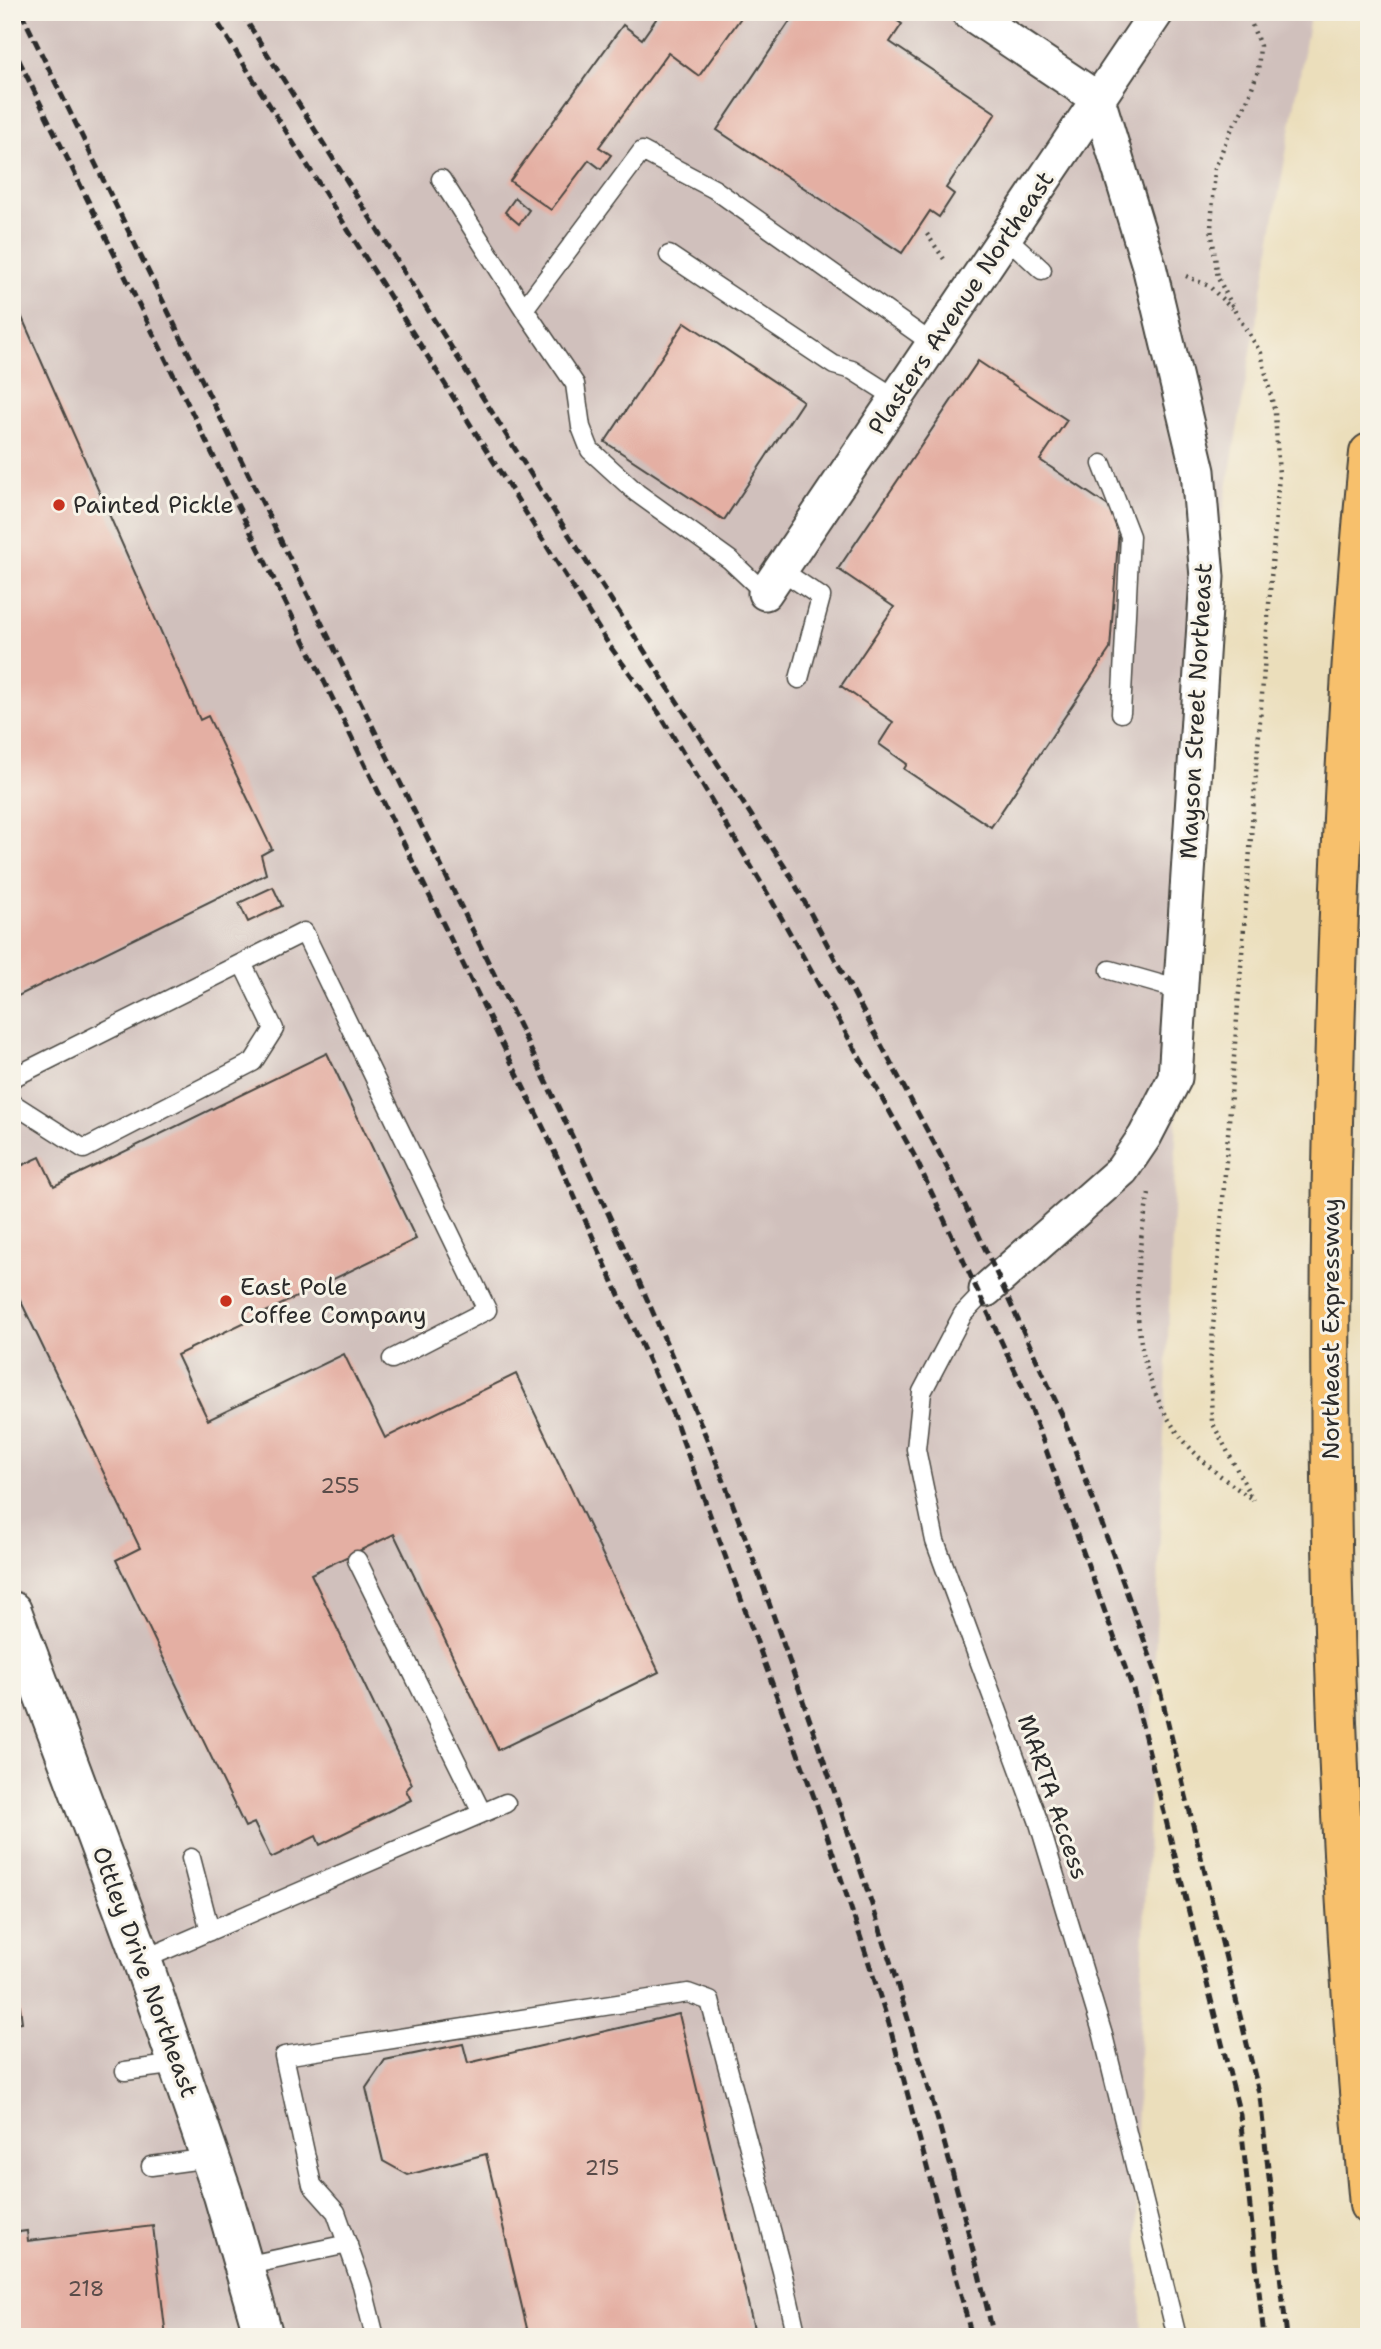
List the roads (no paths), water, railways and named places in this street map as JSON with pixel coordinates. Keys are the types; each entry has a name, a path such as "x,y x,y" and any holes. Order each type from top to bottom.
{"highway":[{"name":"Northeast Expressway","path":"1369,453 1347,742 1336,979 1329,1262 1331,1489 1341,1844 1356,2067 1369,2205"}],"street":[{"path":"968,12 1098,99"},
{"name":"Plasters Avenue Northeast","path":"773,582 1157,12"},
{"name":"Mayson Street Northeast","path":"986,1290 1122,1170 1145,1136 1175,1078 1206,577 1198,471 1149,266 1098,99"},
{"name":"Ottley Drive Northeast","path":"12,1611 142,1960 210,2158 264,2337"}],"lane":[{"path":"524,309 642,151 714,189 933,344"},
{"path":"441,179 575,384 580,427 590,450 637,494 730,560 773,582 821,597 799,679"},
{"path":"1006,236 1042,270"},
{"path":"669,255 834,365 852,370 896,398"},
{"path":"1102,464 1130,536 1121,713"},
{"path":"12,1079 304,932 487,1310 392,1359"},
{"path":"12,1102 84,1149 253,1062 274,1029 242,963"},
{"path":"1110,970 1180,990"},
{"name":"MARTA Access","path":"986,1290 963,1314 922,1392 916,1449 935,1541 1038,1820 1103,2035 1177,2337"},
{"path":"357,1560 482,1814"},
{"path":"142,1960 506,1803"},
{"path":"191,1858 210,1931"},
{"path":"375,2337 362,2285 336,2212 312,2185 284,2056 688,1993 710,2001 797,2337"},
{"path":"125,2071 178,2064"},
{"path":"151,2166 210,2158"},
{"path":"244,2266 348,2244"}],"railway":[{"path":"21,12 536,1061 684,1384 757,1569 867,1888 935,2111 994,2337"},
{"path":"211,12 609,645 659,713 772,901 914,1155 1025,1392 1133,1689 1240,2115 1264,2337"},
{"path":"241,12 569,535 790,875 950,1173 1063,1417 1155,1670 1260,2097 1287,2337"},
{"path":"12,46 545,1131 674,1417 818,1808 889,2024 972,2337"}],"place":[{"name":"Painted Pickle","path":"59,505"},
{"name":"East Pole Coffee Company","path":"226,1301"}]}
